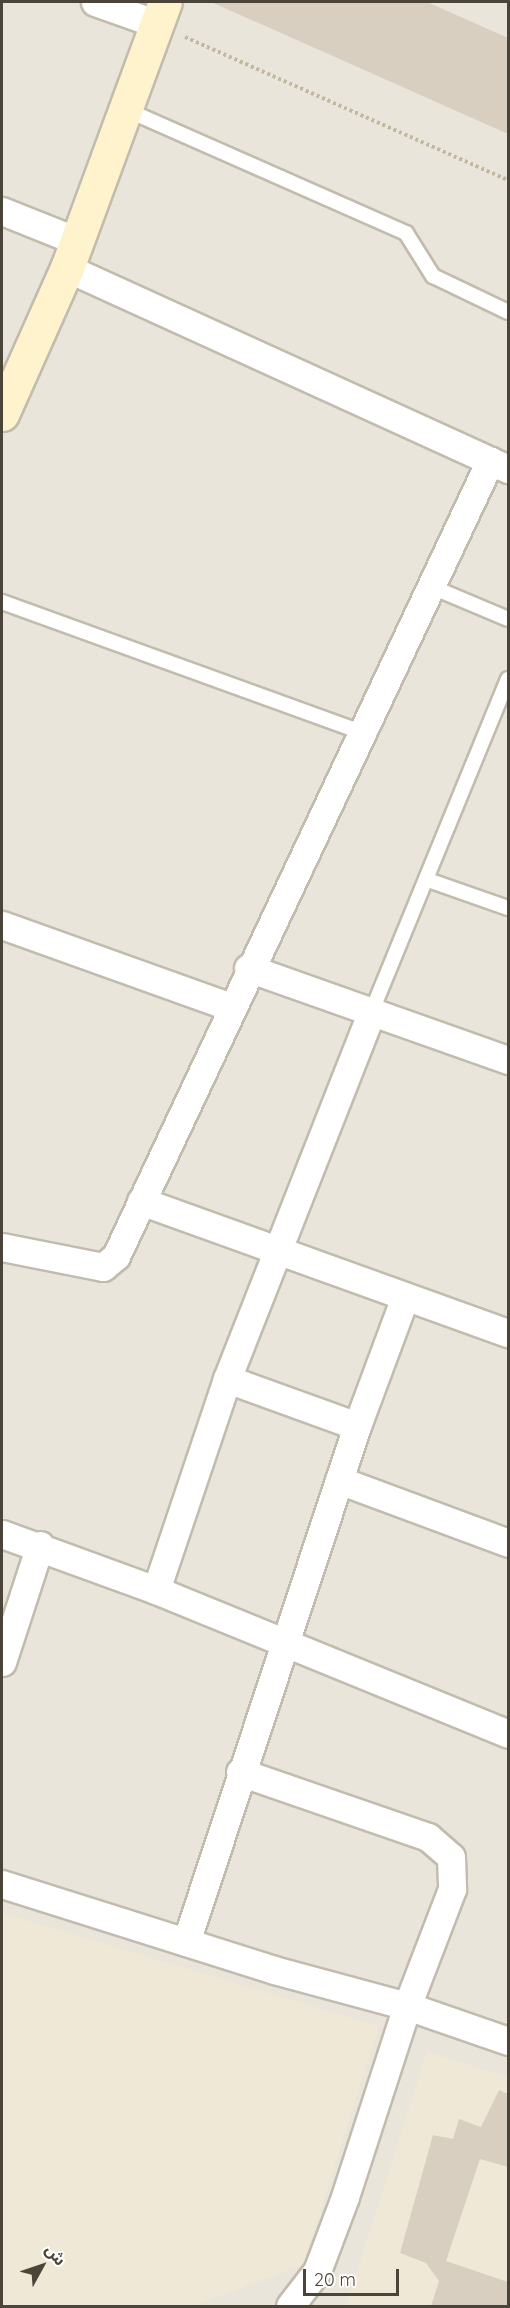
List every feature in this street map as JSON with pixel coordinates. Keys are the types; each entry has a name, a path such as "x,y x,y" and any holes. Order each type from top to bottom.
{"street":[{"path":"2,414 72,255 161,13 95,2"},
{"path":"2,210 72,255 499,465 432,587 248,968 116,1256 103,1267 2,1247"},
{"path":"2,925 231,1007"},
{"path":"248,968 508,1060"},
{"path":"156,1590 227,1379 276,1248 371,1013"},
{"path":"141,1201 508,1333"},
{"path":"186,1942 240,1772 357,1426 405,1297"},
{"path":"227,1379 357,1426"},
{"path":"339,1480 508,1543"},
{"path":"2,1534 40,1545 156,1590 283,1644 508,1734"},
{"path":"2,1662 40,1545"},
{"path":"240,1772 428,1837 451,1857 452,1889 407,2006 316,2271 290,2307"},
{"path":"2,1884 186,1942 407,2006 508,2041"}],"lane":[{"path":"127,110 406,233 433,276 508,312"},
{"path":"432,587 508,619"},
{"path":"2,602 363,733"},
{"path":"371,1013 428,880 508,679"},
{"path":"428,880 508,908"}],"path":[{"path":"161,13 508,180"}],"shaded area":[{"path":"2,2 508,2 508,2306 2,2306"},
{"path":"2,1913 379,2026 303,2265 192,2306 2,2306"},
{"path":"427,2052 508,2077 508,2306 346,2306"}],"building":[{"path":"211,2 427,2 508,38 508,134"},
{"path":"499,2090 508,2094 508,2167 480,2159 446,2261 508,2282 508,2306 431,2306 439,2281 426,2263 400,2253 433,2135 453,2139 459,2119 481,2127"}]}
